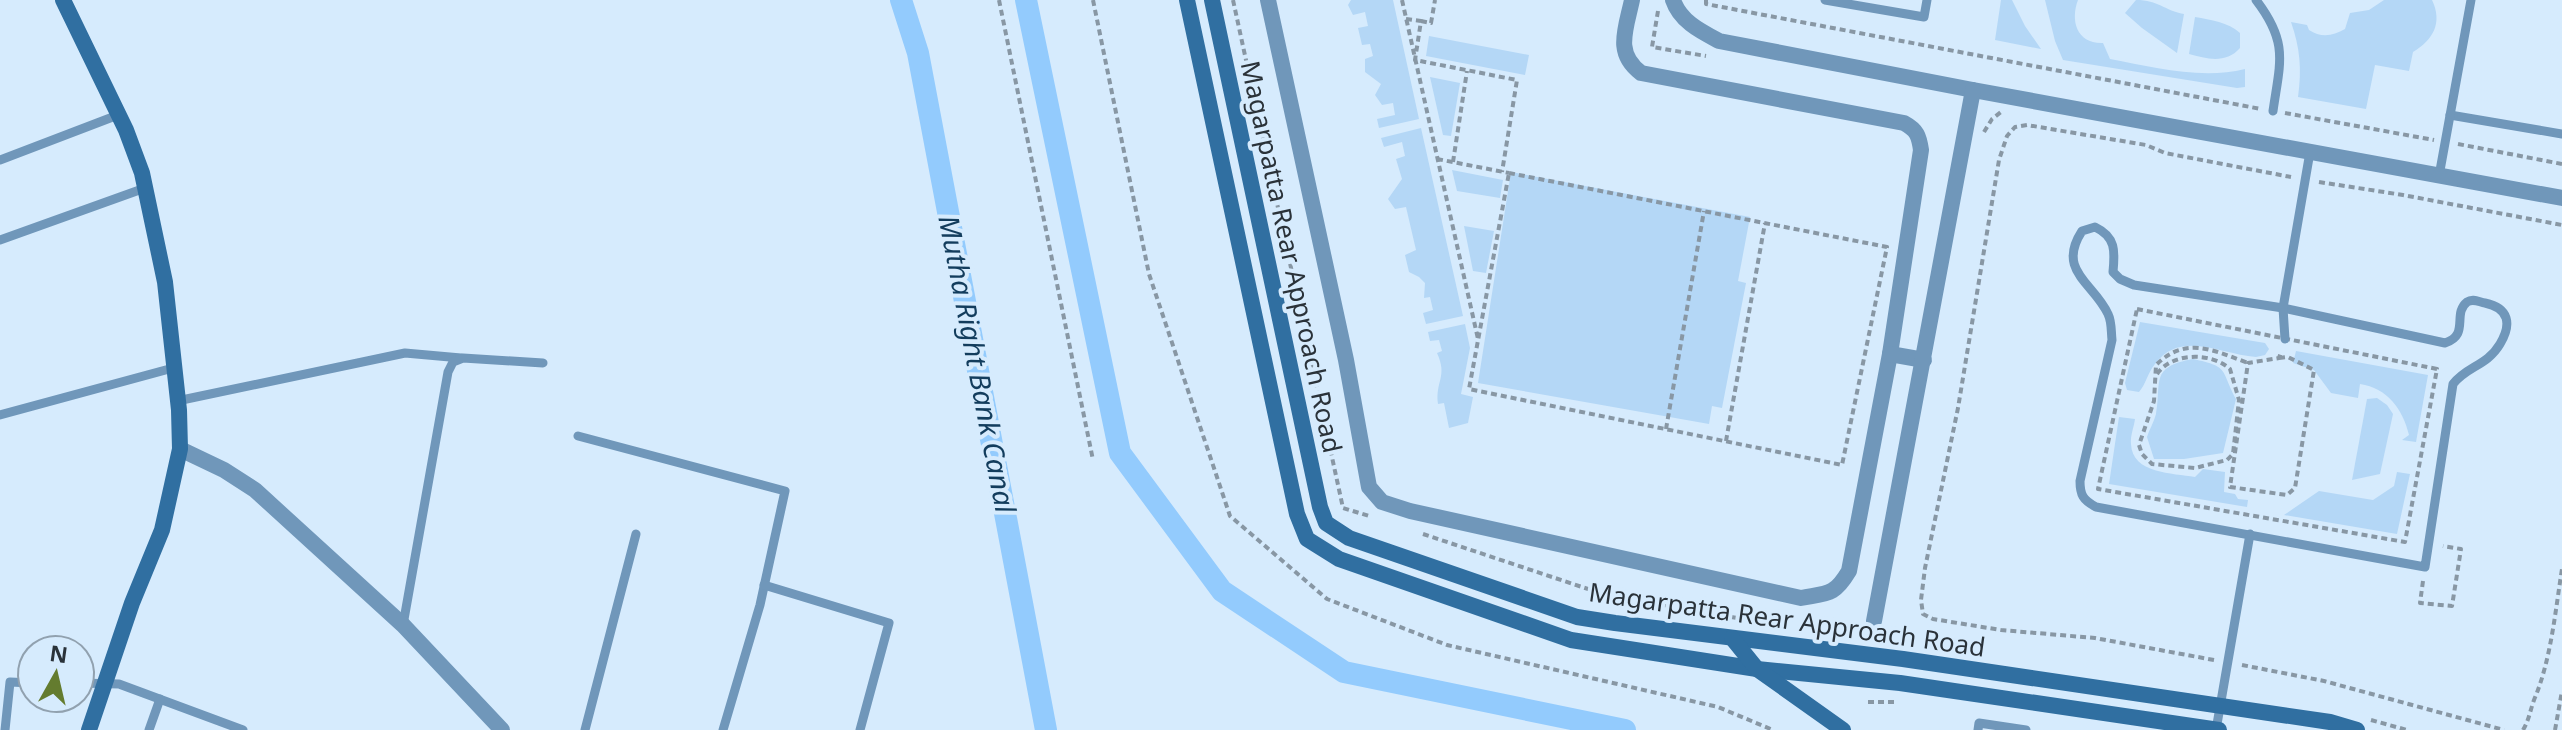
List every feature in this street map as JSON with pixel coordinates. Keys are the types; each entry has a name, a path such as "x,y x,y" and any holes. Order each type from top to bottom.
{"street":[{"path":"63,0 142,173 165,282 180,449 162,530 132,603 89,730"},
{"name":"Magarpatta Rear Approach Road","path":"1187,0 1297,514 1307,539 1339,559 1571,640 1757,669 1900,683 2217,730"},
{"name":"Magarpatta Rear Approach Road","path":"1212,0 1317,492 1326,523 1349,538 1577,617 1903,659 2330,722 2357,730"},
{"path":"1268,0 1346,360 1369,487 1382,502 1522,538 1801,598 1826,594 1839,588 1849,571 1890,354 1921,150 1919,137 1914,129 1904,123 1641,73 1632,67 1625,56 1623,44 1632,0"},
{"path":"1673,0 1676,9 1695,28 1719,41 2562,198"},
{"path":"1874,621 1973,90"},
{"path":"1890,354 1924,360"},
{"path":"180,449 224,470 255,490 403,625 502,730"},
{"path":"1732,638 1757,669 1843,730"}],"lane":[{"path":"1825,0 1924,17 1927,0"},
{"path":"2256,0 2271,20 2280,45 2281,70 2273,111"},
{"path":"2439,176 2471,0"},
{"path":"0,160 118,115"},
{"path":"2450,115 2562,134"},
{"path":"2285,339 2283,308 2310,152"},
{"path":"0,240 145,188"},
{"path":"2095,227 2106,233 2112,242 2113,272 2134,285 2283,308 2445,343 2458,335 2462,309 2466,303 2473,300 2499,306 2504,311 2503,339 2497,348 2488,360 2462,372 2453,384 2425,567 2096,507 2080,494 2080,481 2112,340 2108,314 2074,269 2076,240 2082,231 2095,227"},
{"path":"177,401 405,353 543,363"},
{"path":"403,625 448,372 453,362 463,358"},
{"path":"0,415 173,368"},
{"path":"578,436 785,491 764,585 723,730"},
{"path":"585,730 636,534"},
{"path":"2217,730 2250,534"},
{"path":"764,585 889,623 860,730"},
{"path":"5,730 10,682 16,682"},
{"path":"96,683 119,684 243,730"},
{"path":"149,730 160,699"},
{"path":"1978,730 1979,723 2026,730"}],"path":[{"path":"999,0 1093,460"},
{"path":"1093,0 1149,274 1230,516 1327,599 1447,645 1718,707 1773,730"},
{"path":"1233,0 1343,508 1373,517"},
{"path":"1402,0 1478,341"},
{"path":"1406,19 1431,23 1435,0"},
{"path":"1660,0 1652,47 1715,58"},
{"path":"1706,0 1706,4 2562,164"},
{"path":"1415,60 1421,21"},
{"path":"1415,60 1517,80 1502,172"},
{"path":"1453,162 1467,71"},
{"path":"2027,125 2015,127 2007,136 1999,160 1958,408 1925,568 1921,600 1923,614 1933,619 2001,630 2095,638 2324,681 2504,730"},
{"path":"1437,159 1502,172 1509,173 1887,247 1842,465 1469,389 1509,173"},
{"path":"1666,429 1704,211"},
{"path":"1726,441 1765,223"},
{"path":"2137,309 2285,339 2437,369 2405,542 2098,489 2137,309"},
{"path":"2279,358 2285,339"},
{"path":"2157,374 2165,365 2192,357 2216,360 2230,369 2239,400 2233,454 2227,460 2195,468 2152,464 2142,454 2139,445 2151,415 2156,365 2163,359 2187,347 2209,349 2248,363 2288,357 2314,370 2295,488 2287,495 2230,487 2248,363"},
{"path":"1416,532 1606,595 1747,620"},
{"path":"2425,567 2420,603 2452,606 2461,549 2428,544"},
{"path":"2523,730 2543,682 2562,569"},
{"path":"2555,730 2562,691"}],"shaded area":[{"path":"1351,0 1393,0 1419,119 1379,128 1377,119 1395,115 1393,103 1382,105 1375,95 1381,84 1365,72 1365,59 1373,56 1370,44 1362,45 1358,28 1368,26 1365,12 1353,15 1348,5"},
{"path":"2001,0 2012,0 2041,49 1995,40"},
{"path":"2045,0 2078,0 2075,16 2078,30 2087,40 2103,43 2110,59 2194,73 2245,69 2245,87 2063,60"},
{"path":"2136,0 2184,14 2177,53 2125,13"},
{"path":"2384,0 2432,0 2435,8 2434,30 2426,42 2413,52 2409,71 2375,65 2366,109 2298,97 2299,59 2291,22 2307,25 2309,30 2318,34 2332,35 2345,29 2350,13 2369,10"},
{"path":"2195,17 2235,29 2240,33 2240,48 2222,58 2209,59 2189,54"},
{"path":"1429,36 1529,55 1525,75 1426,56"},
{"path":"1430,77 1460,83 1451,136 1443,135"},
{"path":"1421,128 1463,316 1426,324 1423,313 1433,310 1430,297 1424,298 1425,283 1409,272 1405,255 1416,250 1406,207 1395,209 1388,199 1402,179 1396,159 1405,156 1402,142 1384,147 1381,138"},
{"path":"1452,170 1503,180 1500,198 1457,191"},
{"path":"1511,172 1750,217 1738,281 1746,283 1722,408 1712,406 1709,424 1478,383"},
{"path":"1464,226 1494,231 1486,273 1473,271"},
{"path":"2140,322 2265,343 2269,349 2265,355 2256,357 2202,347 2177,348 2155,364 2139,392 2127,390 2125,383"},
{"path":"1465,324 1470,348 1461,394 1473,397 1468,423 1449,428 1444,403 1438,404 1441,368 1437,353 1442,351 1439,340 1430,341 1428,332"},
{"path":"2296,351 2428,375 2416,442 2402,440 2409,435 2406,426 2398,408 2386,395 2360,384 2358,398 2331,393 2314,370 2293,363"},
{"path":"2193,359 2219,367 2236,399 2223,453 2184,459 2154,459 2147,437 2156,414 2160,378 2170,366"},
{"path":"2377,398 2393,414 2380,474 2352,480 2367,399"},
{"path":"2119,417 2135,419 2131,441 2133,454 2146,467 2195,477 2203,469 2225,472 2224,492 2248,500 2247,507 2109,484"},
{"path":"2397,472 2410,474 2397,534 2284,515 2319,491 2373,500 2394,486"}],"waterway":[{"name":"Mutha Right Bank Canal","path":"901,0 918,53 1046,730"},
{"path":"1026,0 1120,453 1222,591 1344,672 1625,730"}]}
